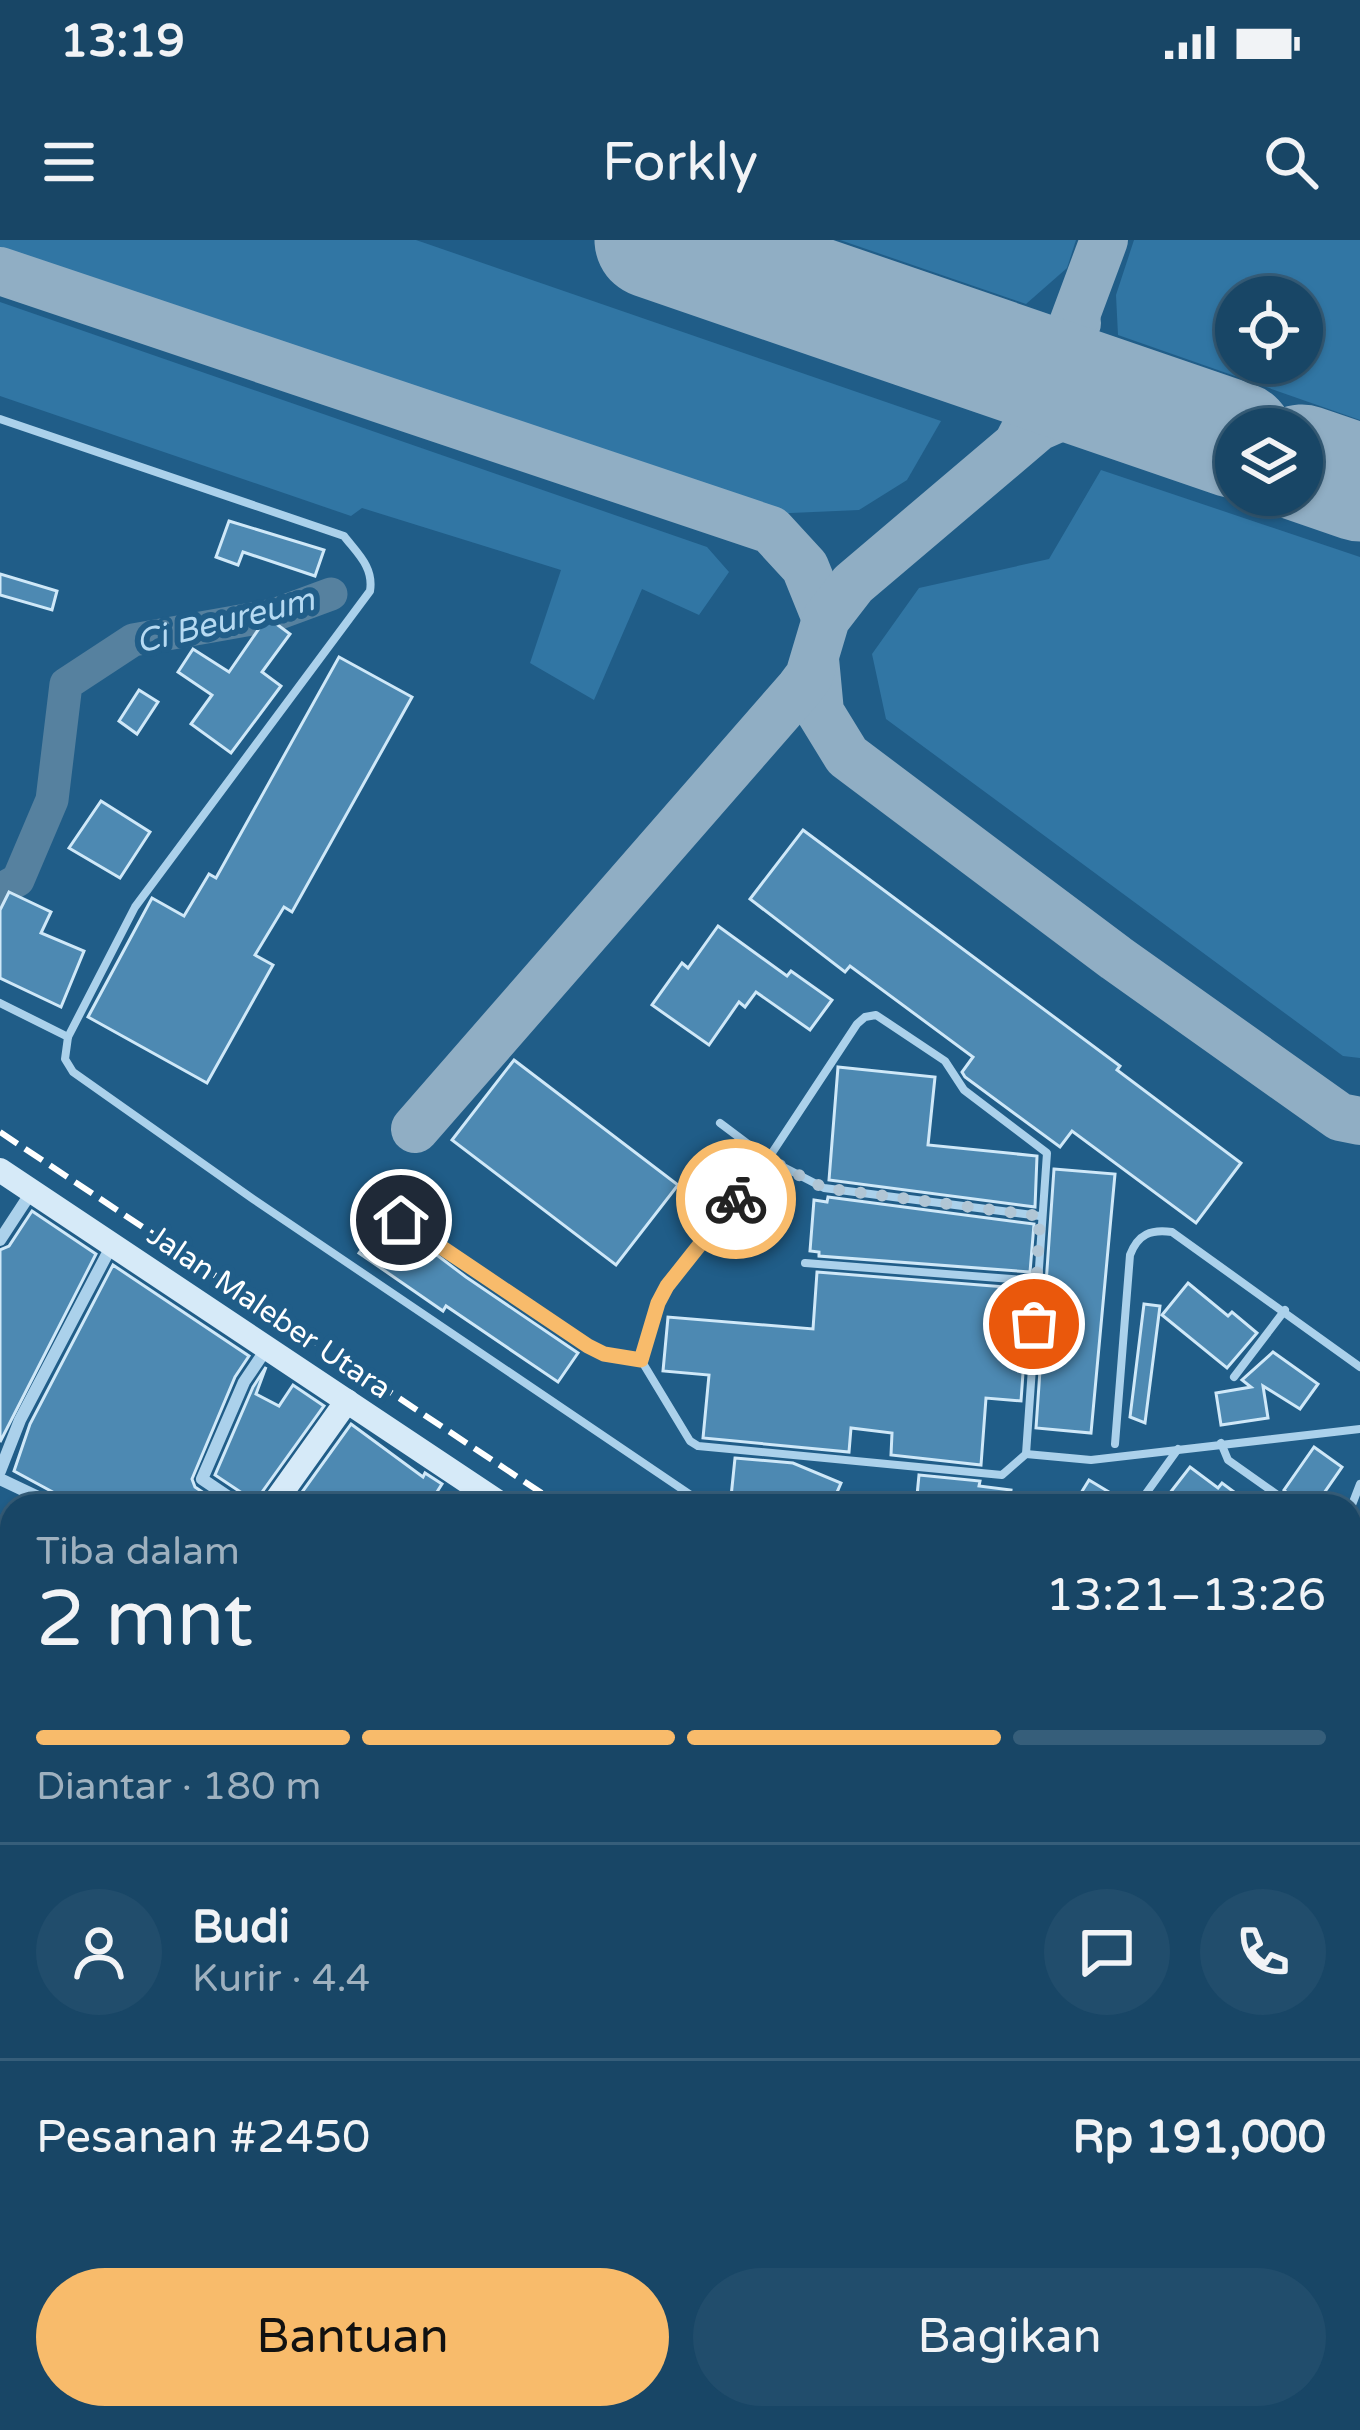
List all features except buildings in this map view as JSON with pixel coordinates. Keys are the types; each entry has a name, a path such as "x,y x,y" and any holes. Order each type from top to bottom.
{"street":[{"name":"Jalan Maleber Utara","path":"0,1170 479,1494"},
{"path":"0,1240 33,1190"},
{"path":"35,1494 0,1475 20,1420 112,1243"},
{"path":"224,1494 202,1479 244,1382 267,1347"},
{"path":"281,1494 347,1401"}],"lane":[{"path":"0,419 344,536 370,570 372,582 370,591 135,907 68,1037 65,1059 73,1072 689,1494"},
{"path":"0,1003 68,1037"},
{"path":"876,1016 945,1061 964,1090 1047,1154 1026,1454 1009,1471 993,1477 705,1448 690,1441 641,1360 667,1286 768,1159 856,1024 876,1016"},
{"path":"720,1123 768,1159 824,1188 1040,1216"},
{"path":"401,1220 588,1346 604,1354 641,1360"},
{"path":"1115,1444 1130,1255 1144,1234 1172,1232 1360,1367"},
{"path":"805,1263 1036,1281"},
{"path":"1234,1377 1285,1310"},
{"path":"1026,1454 1091,1460 1360,1429"},
{"path":"1221,1443 1228,1460 1276,1494"},
{"path":"1146,1494 1179,1448"}],"shaded area":[{"path":"0,240 416,240 941,421 907,480 859,510 768,514 0,251"},
{"path":"840,240 1076,240 1067,268 1026,304"},
{"path":"1134,240 1360,240 1360,420 1258,384 1323,384 1323,276 1215,276 1215,369 1118,335 1116,295"},
{"path":"0,302 707,547 729,572 699,615 642,589 594,700 530,663 561,570 362,508 351,516 0,396"},
{"path":"1101,470 1215,508 1215,516 1238,516 1360,557 1360,1058 1343,1056 886,719 872,654 919,588 1049,559"}],"waterway":[{"name":"Ci Beureum","path":"0,890 18,880 52,800 66,684 133,640 274,615 331,594"}],"taxiway":[{"path":"1020,439 1053,377 1104,240"},
{"path":"0,271 771,530 805,567 826,619"},
{"path":"983,353 1041,349 1077,323"},
{"path":"415,1129 800,688 809,676 826,619 853,584 1038,427 1079,409 1132,404"},
{"path":"815,659 820,712 847,756 1116,958 1340,1117 1360,1121"}],"runway":[{"path":"653,240 1215,433"},
{"path":"1323,470 1360,483"}],"railway":[{"path":"0,1132 543,1494"}],"way so far":[{"path":"736,1199 768,1159 824,1188 842,1192 1040,1216 1034,1324"}],"route":[{"path":"401,1220 588,1346 604,1354 641,1360 667,1286 736,1199"}]}
